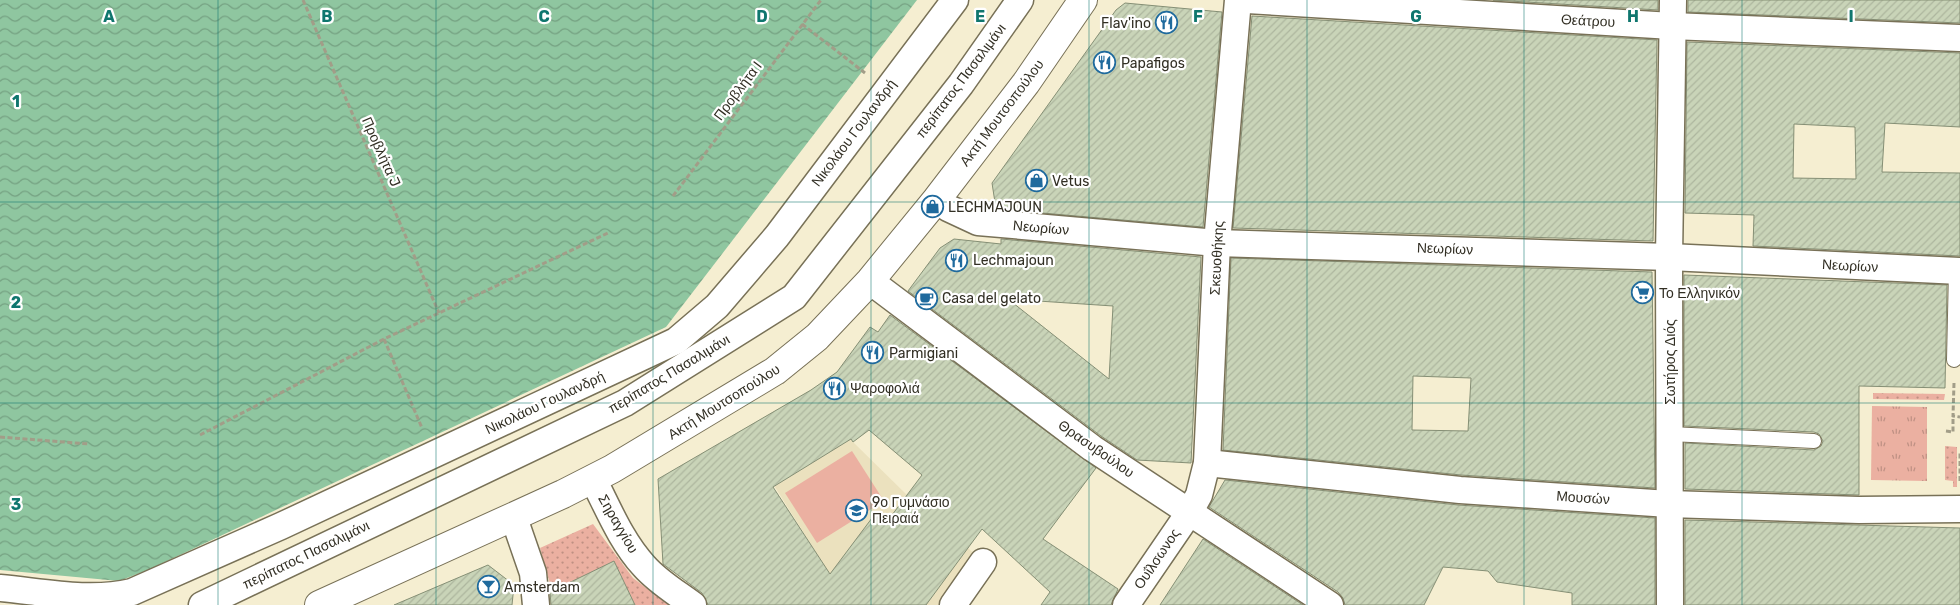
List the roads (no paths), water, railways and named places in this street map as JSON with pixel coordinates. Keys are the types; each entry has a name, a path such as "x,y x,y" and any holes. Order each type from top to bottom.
{"main road":[{"name":"Ακτή Μουτσοπούλου","path":"319,605 514,518 593,478 775,372 817,336 870,281 937,199 1026,83 1083,0"}],"street":[{"name":"Νικολάου Γουλανδρή","path":"0,588 88,597 106,597 132,592 676,341 717,306 777,236 955,0"},
{"name":"περίπατος Πασαλιμάνι","path":"202,605 625,403 794,297 961,84 1020,0"},
{"name":"Σκευοθήκης","path":"1189,514 1199,495 1207,463 1217,243 1238,0"},
{"name":"Θεάτρου","path":"1247,0 1672,26 1960,38"},
{"name":"Σωτήρος Διός","path":"1670,605 1669,257 1673,0"},
{"name":"Νεωρίων","path":"937,199 948,208 978,222 1217,243 1669,257 1958,271"},
{"name":"Θρασυβούλου","path":"870,281 1092,448 1189,514 1330,605"},
{"name":"Μουσών","path":"1207,463 1460,490 1669,504 1860,510 1960,509"},
{"name":"Σηραγγίου","path":"593,478 634,554 645,568 693,605"},
{"name":"Ουΐλσωνος","path":"1126,605 1189,514"},
{"path":"514,518 533,573 536,605"},
{"path":"953,605 983,562"}],"lane":[{"path":"1954,360 1958,271"},
{"path":"1670,434 1814,441"}],"water":[{"path":"0,0 917,0 666,327 150,569 119,581 0,570"}],"place":[{"name":"Flav'ino","path":"1167,23"},
{"name":"Papafigos","path":"1105,63"},
{"name":"Vetus","path":"1036,181"},
{"name":"LECHMAJOUN","path":"932,207"},
{"name":"Lechmajoun","path":"957,260"},
{"name":"Το Ελληνικόν","path":"1643,293"},
{"name":"Casa del gelato","path":"926,298"},
{"name":"Parmigiani","path":"873,353"},
{"name":"Ψαροφολιά","path":"834,388"},
{"name":"9ο Γυμνάσιο Πειραιά","path":"856,510"},
{"name":"Amsterdam","path":"488,587"}]}
